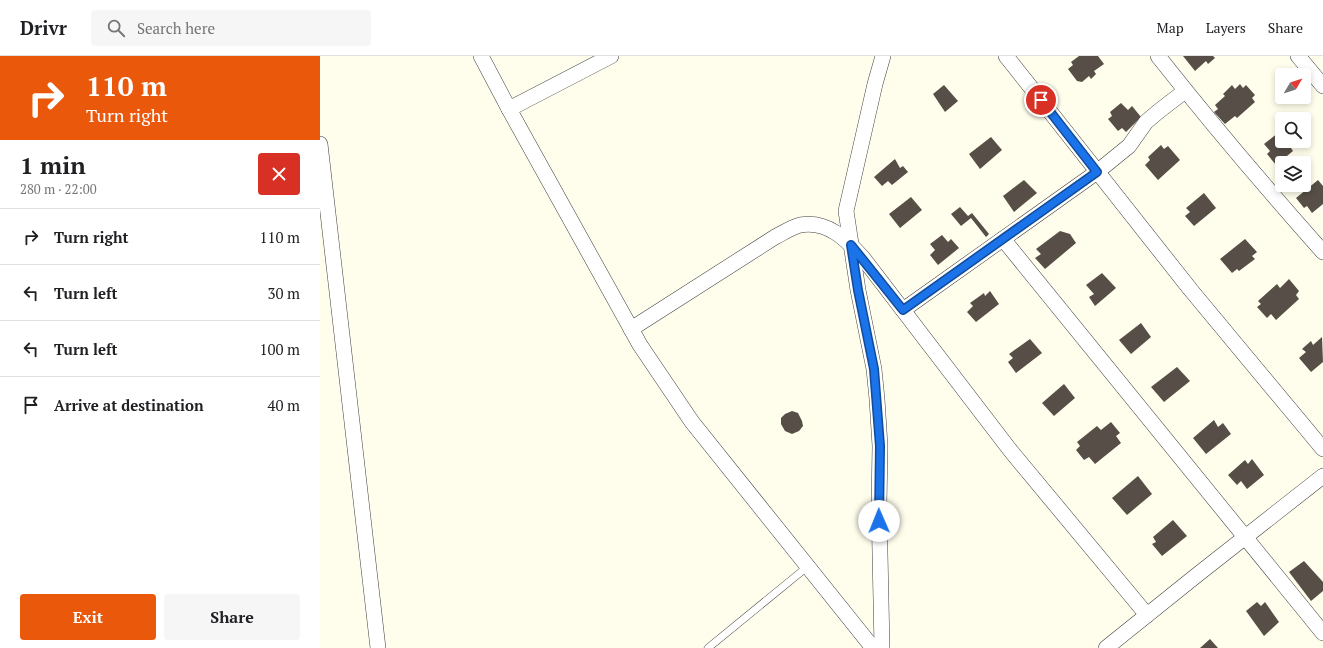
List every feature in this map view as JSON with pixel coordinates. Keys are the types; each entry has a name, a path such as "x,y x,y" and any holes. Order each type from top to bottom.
{"street":[{"path":"481,56 640,345 692,422 873,648"},
{"path":"509,109 611,56"},
{"path":"882,648 878,505 880,446 877,399 874,369 858,290 846,211 875,84 883,56"},
{"path":"1006,56 1190,289 1323,449"},
{"path":"1158,56 1185,91 1323,252"},
{"path":"1298,56 1323,86"},
{"path":"903,310 1097,172 1129,146 1146,122 1154,114 1185,91"},
{"path":"320,144 378,648"},
{"path":"631,329 775,237 800,225 812,225 829,228 851,245 903,310 1010,450 1147,615"},
{"path":"1003,239 1323,633"},
{"path":"1106,648 1245,536 1323,476"}],"lane":[{"path":"708,648 807,567"}],"building":[{"path":"1079,56 1098,56 1104,64 1094,71 1096,74 1091,79 1089,76 1082,82 1077,81 1068,69 1073,65 1071,62"},
{"path":"1183,56 1213,56 1215,58 1208,64 1206,61 1195,71"},
{"path":"1240,84 1243,88 1246,85 1255,95 1252,98 1255,102 1237,118 1235,116 1225,124 1214,112 1218,109 1215,105 1225,96 1223,94 1232,85 1235,89"},
{"path":"944,85 958,101 945,112 933,94"},
{"path":"1121,103 1128,110 1132,106 1141,117 1126,132 1122,128 1118,131 1108,119 1112,116 1110,112"},
{"path":"1275,135 1275,148 1291,148 1293,151 1287,156 1275,156 1275,164 1267,154 1270,151 1264,144"},
{"path":"991,137 1002,150 980,169 969,154"},
{"path":"1161,145 1164,149 1168,146 1180,160 1158,180 1145,165 1150,160 1148,157"},
{"path":"895,159 900,168 903,166 908,172 892,185 888,181 882,186 874,177"},
{"path":"1024,180 1037,193 1014,212 1003,196"},
{"path":"1318,180 1323,186 1323,204 1312,213 1307,206 1304,208 1296,198 1303,192 1311,192 1311,186"},
{"path":"1204,193 1216,208 1194,226 1185,216 1190,212 1186,208"},
{"path":"911,197 922,210 900,228 889,214"},
{"path":"960,207 968,216 972,213 989,234 986,237 971,218 961,226 951,214"},
{"path":"1060,231 1070,234 1076,243 1045,269 1035,258 1041,254 1036,249"},
{"path":"942,235 948,242 951,239 959,248 938,265 930,255 935,250 930,244"},
{"path":"1245,239 1257,252 1252,256 1255,259 1239,271 1237,269 1232,273 1220,259"},
{"path":"1102,273 1116,288 1095,306 1089,297 1094,294 1086,285"},
{"path":"1289,279 1299,291 1296,295 1299,299 1276,320 1271,314 1267,318 1257,307 1261,304 1258,301 1277,284 1280,288"},
{"path":"990,291 999,304 976,322 967,312 973,306 970,303 984,293 985,296"},
{"path":"1141,323 1151,337 1131,354 1119,340"},
{"path":"1322,337 1323,362 1311,372 1299,358 1306,352 1302,349 1311,341 1313,345"},
{"path":"1030,339 1042,353 1016,373 1008,362 1013,358 1009,354"},
{"path":"1177,367 1190,381 1164,402 1151,387"},
{"path":"1064,384 1075,398 1054,416 1042,403"},
{"path":"792,411 798,413 803,426 799,431 792,434 785,431 781,424 781,418 785,414"},
{"path":"1214,420 1218,427 1223,423 1231,434 1206,454 1193,438"},
{"path":"1111,422 1120,433 1116,436 1121,443 1095,464 1089,457 1084,460 1076,450 1080,446 1077,442 1097,426 1101,430"},
{"path":"1252,459 1264,475 1247,489 1241,481 1237,485 1228,475 1245,460 1248,464"},
{"path":"1138,476 1152,494 1127,515 1112,498"},
{"path":"1173,520 1187,536 1162,556 1152,544 1156,542 1153,537"},
{"path":"1304,561 1323,582 1323,591 1311,601 1289,572"},
{"path":"1257,602 1261,606 1265,602 1279,622 1264,636 1246,611"},
{"path":"1210,639 1218,648 1200,648"}],"route":[{"path":"879,521 878,505 880,446 874,369 858,290 851,245 863,258 903,310 1097,172 1041,100"}]}
